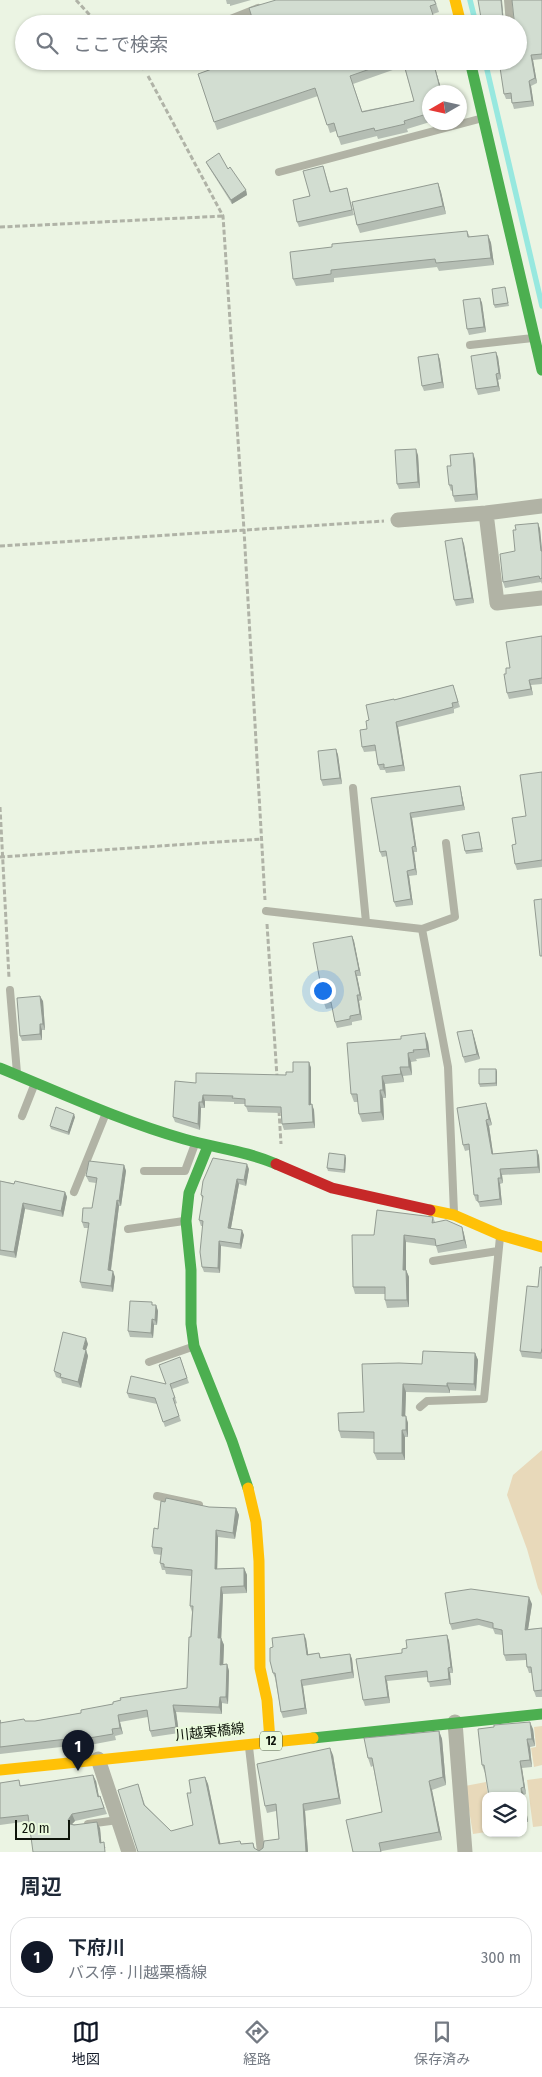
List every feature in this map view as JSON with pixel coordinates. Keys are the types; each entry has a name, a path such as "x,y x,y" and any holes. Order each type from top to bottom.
{"street":[{"path":"455,0 459,15"},
{"path":"472,70 542,370"},
{"path":"398,520 486,513 542,506"},
{"path":"486,513 497,603 542,598"},
{"path":"0,1068 106,1111 195,1142 260,1157 332,1188 454,1215 500,1235 542,1247"},
{"path":"208,1146 189,1193 186,1221 190,1270 191,1324 194,1346 232,1440 248,1487 249,1509 259,1561 260,1668 267,1700 270,1741"},
{"name":"川越栗橋線","path":"0,1770 542,1714"},
{"path":"455,1722 465,1852"},
{"path":"98,1759 129,1852"}],"lane":[{"path":"508,0 509,15"},
{"path":"240,15 270,3"},
{"path":"279,172 484,118"},
{"path":"470,345 535,338"},
{"path":"353,788 366,922"},
{"path":"266,910 422,929 454,917 446,843"},
{"path":"422,929 448,1067 454,1215"},
{"path":"10,990 17,1075"},
{"path":"22,1116 36,1083"},
{"path":"74,1192 106,1111"},
{"path":"144,1171 185,1171 195,1142"},
{"path":"128,1230 186,1221"},
{"path":"420,1407 428,1401 484,1399 500,1235"},
{"path":"433,1261 498,1251"},
{"path":"149,1362 194,1346"},
{"path":"157,1496 212,1508"},
{"path":"249,1743 261,1852"},
{"path":"76,1826 118,1820"}],"path":[{"path":"76,0 90,15"},
{"path":"149,70 223,216 244,530 277,1087"},
{"path":"0,227 223,216"},
{"path":"0,546 398,520"},
{"path":"0,806 1,857 10,990"},
{"path":"1,857 262,839"},
{"path":"278,1106 282,1165"}],"shaded area":[{"path":"542,1450 542,1596 507,1495 513,1475"},
{"path":"542,1726 542,1765 534,1767 531,1748 536,1747 534,1727"},
{"path":"542,1778 542,1826 533,1827 527,1780"},
{"path":"486,1782 487,1792 482,1792 482,1833 473,1834 465,1786"}],"building":[{"path":"276,0 434,0 436,4 430,6 433,15 251,15 249,8"},
{"path":"478,0 501,0 502,15 480,15"},
{"path":"512,0 542,0 542,54 531,55 535,78 529,81 532,101 512,103 511,93 504,94 500,70 527,70 527,15 514,15"},
{"path":"209,70 367,70 350,76 362,112 414,101 405,70 435,70 439,85 422,85 422,115 404,121 405,124 375,131 374,128 338,137 334,123 327,125 315,88 214,122 198,74"},
{"path":"219,153 228,169 230,167 246,190 231,200 206,162"},
{"path":"323,166 330,192 347,188 352,210 297,222 293,200 310,196 303,171"},
{"path":"438,183 443,206 357,225 352,202"},
{"path":"467,231 468,237 488,235 491,258 436,263 435,259 331,270 331,274 293,279 290,252 332,247 332,244"},
{"path":"505,287 508,303 494,305 492,289"},
{"path":"480,298 484,327 467,329 463,300"},
{"path":"496,352 499,373 496,374 498,386 476,389 471,356"},
{"path":"438,354 442,382 422,386 418,357"},
{"path":"416,449 418,482 397,484 395,450"},
{"path":"473,453 476,494 453,496 452,485 449,485 447,466 451,466 450,455"},
{"path":"538,523 542,551 542,578 540,579 539,576 503,582 500,554 515,551 513,530 516,530 515,525"},
{"path":"462,538 472,598 454,600 445,541"},
{"path":"542,636 542,678 529,680 531,689 507,693 504,674 506,674 506,668 510,668 506,642"},
{"path":"453,685 458,702 452,703 453,707 396,722 403,765 384,768 384,764 378,765 375,745 362,747 360,730 367,729 366,721 369,720 366,705"},
{"path":"336,749 340,778 321,780 318,751"},
{"path":"542,772 542,860 515,864 512,845 516,844 512,818 526,816 520,775"},
{"path":"460,786 463,805 410,813 415,846 412,847 415,869 407,871 411,899 394,902 386,851 380,852 371,798"},
{"path":"479,832 482,849 465,851 462,835"},
{"path":"542,899 542,956 540,956 534,900"},
{"path":"352,936 359,970 355,971 360,995 357,995 360,1014 350,1016 350,1019 335,1022 331,1002 324,1003 313,943"},
{"path":"40,996 43,1024 40,1024 40,1034 20,1036 17,998"},
{"path":"472,1030 477,1054 463,1057 457,1032"},
{"path":"425,1033 427,1049 413,1050 414,1052 408,1053 409,1067 400,1067 401,1074 382,1076 383,1090 380,1090 381,1112 359,1114 357,1094 351,1094 347,1043 401,1039 401,1036"},
{"path":"293,1062 309,1062 309,1105 312,1104 313,1122 282,1124 281,1107 245,1106 245,1099 232,1098 233,1096 203,1095 202,1102 199,1102 198,1124 173,1117 175,1081 196,1083 196,1073 286,1075 286,1072 293,1072"},
{"path":"479,1069 496,1069 496,1083 479,1084"},
{"path":"486,1103 489,1119 486,1120 492,1154 537,1150 538,1167 500,1169 501,1178 498,1178 500,1199 478,1202 478,1195 474,1195 469,1144 463,1145 457,1108"},
{"path":"56,1107 74,1114 68,1132 50,1126"},
{"path":"329,1153 345,1155 344,1170 327,1168"},
{"path":"213,1158 247,1164 244,1180 237,1179 228,1228 242,1230 240,1244 219,1241 218,1268 202,1267 200,1252 203,1221 199,1220 203,1196 201,1195 203,1181"},
{"path":"89,1161 124,1165 119,1201 117,1200 108,1270 113,1271 111,1286 80,1282 89,1223 82,1222 83,1208 92,1208 97,1178 86,1176"},
{"path":"0,1181 14,1184 15,1181 65,1192 61,1211 23,1203 14,1252 0,1250"},
{"path":"377,1210 433,1217 432,1223 446,1220 462,1227 464,1240 436,1246 435,1239 404,1235 403,1270 406,1270 407,1300 385,1300 385,1287 353,1287 352,1235 374,1235"},
{"path":"540,1267 542,1267 541,1353 520,1351 527,1286 538,1287"},
{"path":"130,1301 152,1302 152,1305 156,1305 155,1320 152,1319 151,1333 128,1331"},
{"path":"63,1332 86,1338 83,1349 86,1350 78,1382 60,1377 61,1374 54,1371"},
{"path":"423,1351 475,1353 474,1384 447,1383 447,1386 403,1384 402,1416 406,1416 406,1430 402,1430 402,1453 374,1453 374,1432 339,1431 338,1413 364,1412 362,1364 422,1364"},
{"path":"180,1357 187,1378 170,1384 179,1416 163,1422 155,1398 127,1393 131,1376 166,1384 159,1365"},
{"path":"166,1498 209,1507 236,1508 233,1533 216,1530 215,1569 244,1568 244,1586 221,1587 218,1638 221,1638 220,1665 227,1664 226,1697 220,1697 219,1707 173,1705 176,1727 150,1731 147,1710 118,1715 120,1728 112,1729 113,1734 71,1741 71,1739 58,1740 0,1747 0,1723 24,1719 25,1721 35,1721 81,1713 81,1710 113,1704 113,1702 121,1700 120,1698 187,1688 189,1637 191,1637 193,1606 190,1606 192,1570 164,1567 164,1564 160,1563 162,1548 152,1547 154,1528 158,1529 161,1501 165,1502"},
{"path":"471,1589 529,1597 525,1630 542,1628 542,1690 534,1691 531,1667 527,1667 526,1654 504,1655 502,1630 493,1628 493,1623 477,1619 450,1624 445,1593"},
{"path":"304,1634 307,1655 319,1653 320,1658 350,1654 352,1672 301,1680 305,1708 281,1712 275,1673 273,1673 270,1661 270,1648 273,1647 272,1638"},
{"path":"447,1635 451,1667 448,1668 449,1679 428,1682 427,1671 385,1676 388,1697 363,1700 356,1659 402,1653 402,1649 407,1648 406,1640"},
{"path":"530,1722 532,1739 527,1739 530,1760 520,1761 524,1787 521,1788 522,1792 488,1792 484,1765 482,1765 478,1729 494,1727 494,1725"},
{"path":"439,1731 443,1777 429,1781 439,1832 379,1843 381,1852 353,1852 346,1820 382,1812 372,1758 368,1758 364,1738"},
{"path":"330,1748 339,1798 303,1804 306,1852 138,1852 118,1790 138,1784 144,1805 171,1831 193,1825 187,1793 191,1793 189,1780 205,1777 219,1844 240,1841 241,1844 253,1843 254,1848 259,1851 263,1848 264,1841 279,1839 276,1804 265,1806 257,1764"},
{"path":"93,1775 98,1797 100,1796 104,1808 72,1814 68,1820 70,1824 74,1825 97,1822 100,1843 104,1842 105,1852 33,1852 28,1815 0,1818 0,1783 19,1780 20,1786"}],"waterway":[{"path":"470,0 474,15"},
{"path":"487,70 542,306"}],"traffic: fast":[{"path":"472,70 542,370"},
{"path":"0,1068 137,1124 184,1139 254,1156 276,1164"},
{"path":"208,1146 189,1193 186,1221 191,1270 191,1324 194,1346 232,1441 248,1488"},
{"path":"313,1738 542,1714"}],"traffic: slow":[{"path":"455,0 459,15"},
{"path":"430,1210 454,1215 500,1235 542,1247"},
{"path":"248,1488 256,1522 259,1561 260,1668 267,1700 270,1741"},
{"path":"0,1770 313,1738"}],"traffic: jam":[{"path":"276,1164 332,1188 430,1210"}],"place":[{"name":"下府川","path":"78,1771"}]}
